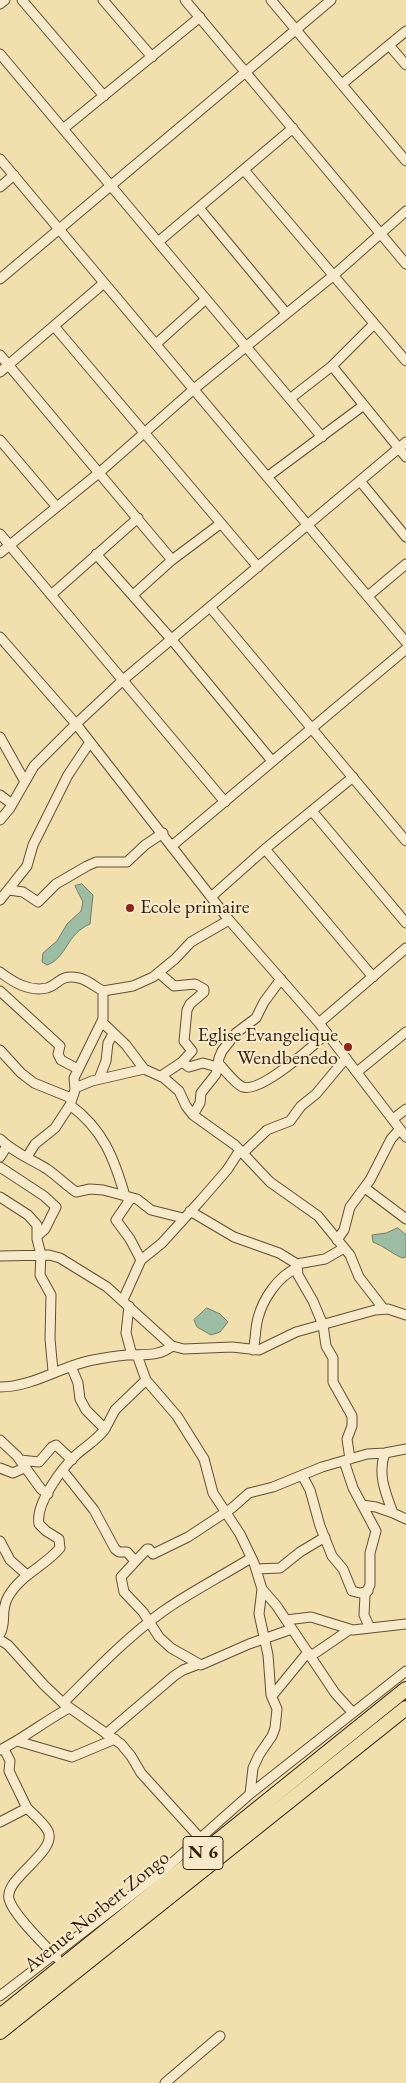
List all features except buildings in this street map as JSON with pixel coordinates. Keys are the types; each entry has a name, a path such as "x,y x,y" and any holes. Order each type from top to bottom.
{"main road":[{"name":"Avenue Norbert Zongo","path":"0,2016 406,1689"},
{"name":"Avenue Norbert Zongo","path":"0,2032 406,1708"}],"street":[{"path":"0,4 5,0"},
{"path":"22,0 104,96"},
{"path":"103,0 152,57"},
{"path":"185,0 406,264"},
{"path":"271,0 406,161"},
{"path":"0,279 331,0"},
{"path":"63,129 200,18"},
{"path":"342,84 406,30"},
{"path":"389,45 406,65"},
{"path":"0,54 322,436"},
{"path":"158,242 293,128"},
{"path":"0,158 406,642"},
{"path":"244,170 406,361"},
{"path":"0,187 14,175"},
{"path":"199,208 286,313"},
{"path":"0,553 146,433 194,388 334,275 406,211"},
{"path":"0,372 104,283"},
{"path":"156,344 206,299"},
{"path":"291,398 332,366 374,324"},
{"path":"54,326 258,567"},
{"path":"0,355 172,560"},
{"path":"332,366 364,405 402,446 406,457"},
{"path":"267,477 364,405"},
{"path":"0,440 56,506"},
{"path":"0,820 12,804 24,780 42,756 123,680 402,446"},
{"path":"360,482 406,537"},
{"path":"51,595 138,518"},
{"path":"133,595 172,560 220,524"},
{"path":"0,534 224,802"},
{"path":"96,554 172,640 272,761"},
{"path":"368,596 406,564"},
{"path":"210,607 406,841"},
{"path":"0,638 76,724 163,833 229,920 319,1022 406,1137"},
{"path":"172,845 406,649"},
{"path":"1,741 24,780"},
{"path":"0,900 27,866 33,845 68,775 90,742"},
{"path":"212,897 265,849 352,778"},
{"path":"0,795 12,804"},
{"path":"312,811 406,923"},
{"path":"9,890 23,892 38,902 56,884 87,866 96,862 127,862 149,842 163,833"},
{"path":"265,849 372,977"},
{"path":"0,972 17,984 27,987 46,988 60,979 75,978 85,980 103,991 133,986 159,973 192,942 229,920"},
{"path":"319,1022 406,948"},
{"path":"159,973 174,986 195,984 205,989 190,1004 186,1012 184,1040 192,1051 182,1062 161,1076"},
{"path":"193,1115 200,1103 201,1092 215,1076 222,1052 236,1033 256,1018 264,1002 281,979"},
{"path":"0,991 60,1046 59,1058 78,1070"},
{"path":"27,1157 35,1144 55,1128 70,1102 75,1088 74,1079 102,1022 103,991"},
{"path":"102,1022 126,1045 144,1069 161,1076 179,1091 186,1106 193,1115 241,1152 270,1182 318,1216 351,1257 359,1277 383,1308"},
{"path":"357,1072 406,1032"},
{"path":"182,1062 189,1067 203,1063 218,1065 239,1085 252,1088 276,1074 327,1033"},
{"path":"99,1079 106,1061 108,1043 113,1034"},
{"path":"0,1050 21,1073 34,1083 70,1102 93,1125 100,1135 116,1165 128,1197 116,1220 130,1239 141,1260"},
{"path":"346,1058 316,1094 300,1106 290,1121 267,1130 241,1152 162,1243 141,1260 126,1303 126,1333 146,1380 169,1406 195,1444 207,1466 213,1493 240,1534 256,1569 262,1589 310,1654 335,1693 353,1713"},
{"path":"75,1088 99,1079 144,1069"},
{"path":"394,1119 406,1109"},
{"path":"337,1240 347,1223 351,1206 365,1188 389,1142 400,1129"},
{"path":"0,1156 4,1142 16,1153 27,1157 62,1179 77,1192 97,1189 138,1200 151,1210 183,1218"},
{"path":"0,1167 44,1196 56,1207 45,1229 37,1236"},
{"path":"365,1188 406,1219"},
{"path":"0,1197 37,1225 37,1236 42,1255 40,1275 51,1295 50,1339 53,1371"},
{"path":"190,1211 234,1237 279,1253 297,1266 299,1277 312,1298 323,1325 326,1346 334,1361 333,1382 352,1416 352,1426 347,1439 347,1460 353,1488 376,1533 370,1553 370,1585 366,1595 364,1615 370,1628"},
{"path":"253,1350 257,1320 264,1302 283,1277 297,1266 325,1259 344,1248"},
{"path":"0,1256 54,1256 68,1262 107,1287 172,1346 184,1349 232,1347 253,1350 266,1348 296,1332 383,1308 406,1315"},
{"path":"1,1388 26,1383 53,1371 91,1360 153,1354 172,1346"},
{"path":"71,1366 78,1383 80,1400 86,1410 106,1429"},
{"path":"0,1634 4,1626 2,1614 6,1601 14,1589 27,1575 60,1548 58,1538 46,1530 38,1521 41,1505 72,1460 95,1441 106,1429 115,1410 146,1380"},
{"path":"0,1440 41,1489 48,1494"},
{"path":"0,1468 12,1473 22,1464 38,1462 56,1445 72,1460"},
{"path":"199,1664 165,1643 138,1606 124,1592 121,1578 135,1561 147,1549 153,1554 160,1552 226,1512 249,1493 273,1487 302,1475 367,1454 406,1449"},
{"path":"385,1453 382,1461 384,1488 393,1513"},
{"path":"63,1472 94,1510 115,1548 120,1552 128,1553 135,1561"},
{"path":"302,1475 310,1490 320,1526 332,1556 342,1569 352,1591 368,1591"},
{"path":"362,1506 376,1507 406,1518"},
{"path":"256,1569 280,1568 300,1552 325,1537"},
{"path":"0,1541 12,1562 27,1575"},
{"path":"63,1965 19,1915 9,1898 9,1892 13,1885 48,1842 48,1830 28,1808 8,1771 10,1761 2,1750 17,1742 66,1706 107,1658 149,1622 181,1599 251,1558"},
{"path":"250,1794 253,1768 275,1728 278,1708 272,1696 268,1679 268,1655 263,1640 258,1610 262,1589"},
{"path":"286,1620 311,1617 349,1630 406,1624"},
{"path":"106,1734 183,1670 199,1664 203,1665 292,1629"},
{"path":"272,1696 310,1654 349,1630"},
{"path":"0,1640 8,1645 66,1706 115,1739 129,1752 141,1773 209,1848"},
{"path":"0,1996 163,1871 250,1794 406,1671"},
{"path":"17,1742 72,1757 115,1739"},
{"path":"0,1822 28,1808"},
{"path":"165,2083 220,2036"}],"shaded area":[{"path":"82,884 93,895 90,924 76,934 54,962 47,965 42,962 43,953 57,941 67,924 81,911 83,902 75,886"},
{"path":"398,1228 406,1235 406,1257 402,1258 373,1242 372,1235 386,1233"},
{"path":"207,1308 220,1314 228,1322 220,1332 211,1335 197,1327 194,1320"}],"place":[{"name":"Ecole primaire","path":"130,908"},
{"name":"Eglise Evangelique Wendbenedo","path":"348,1047"}]}
